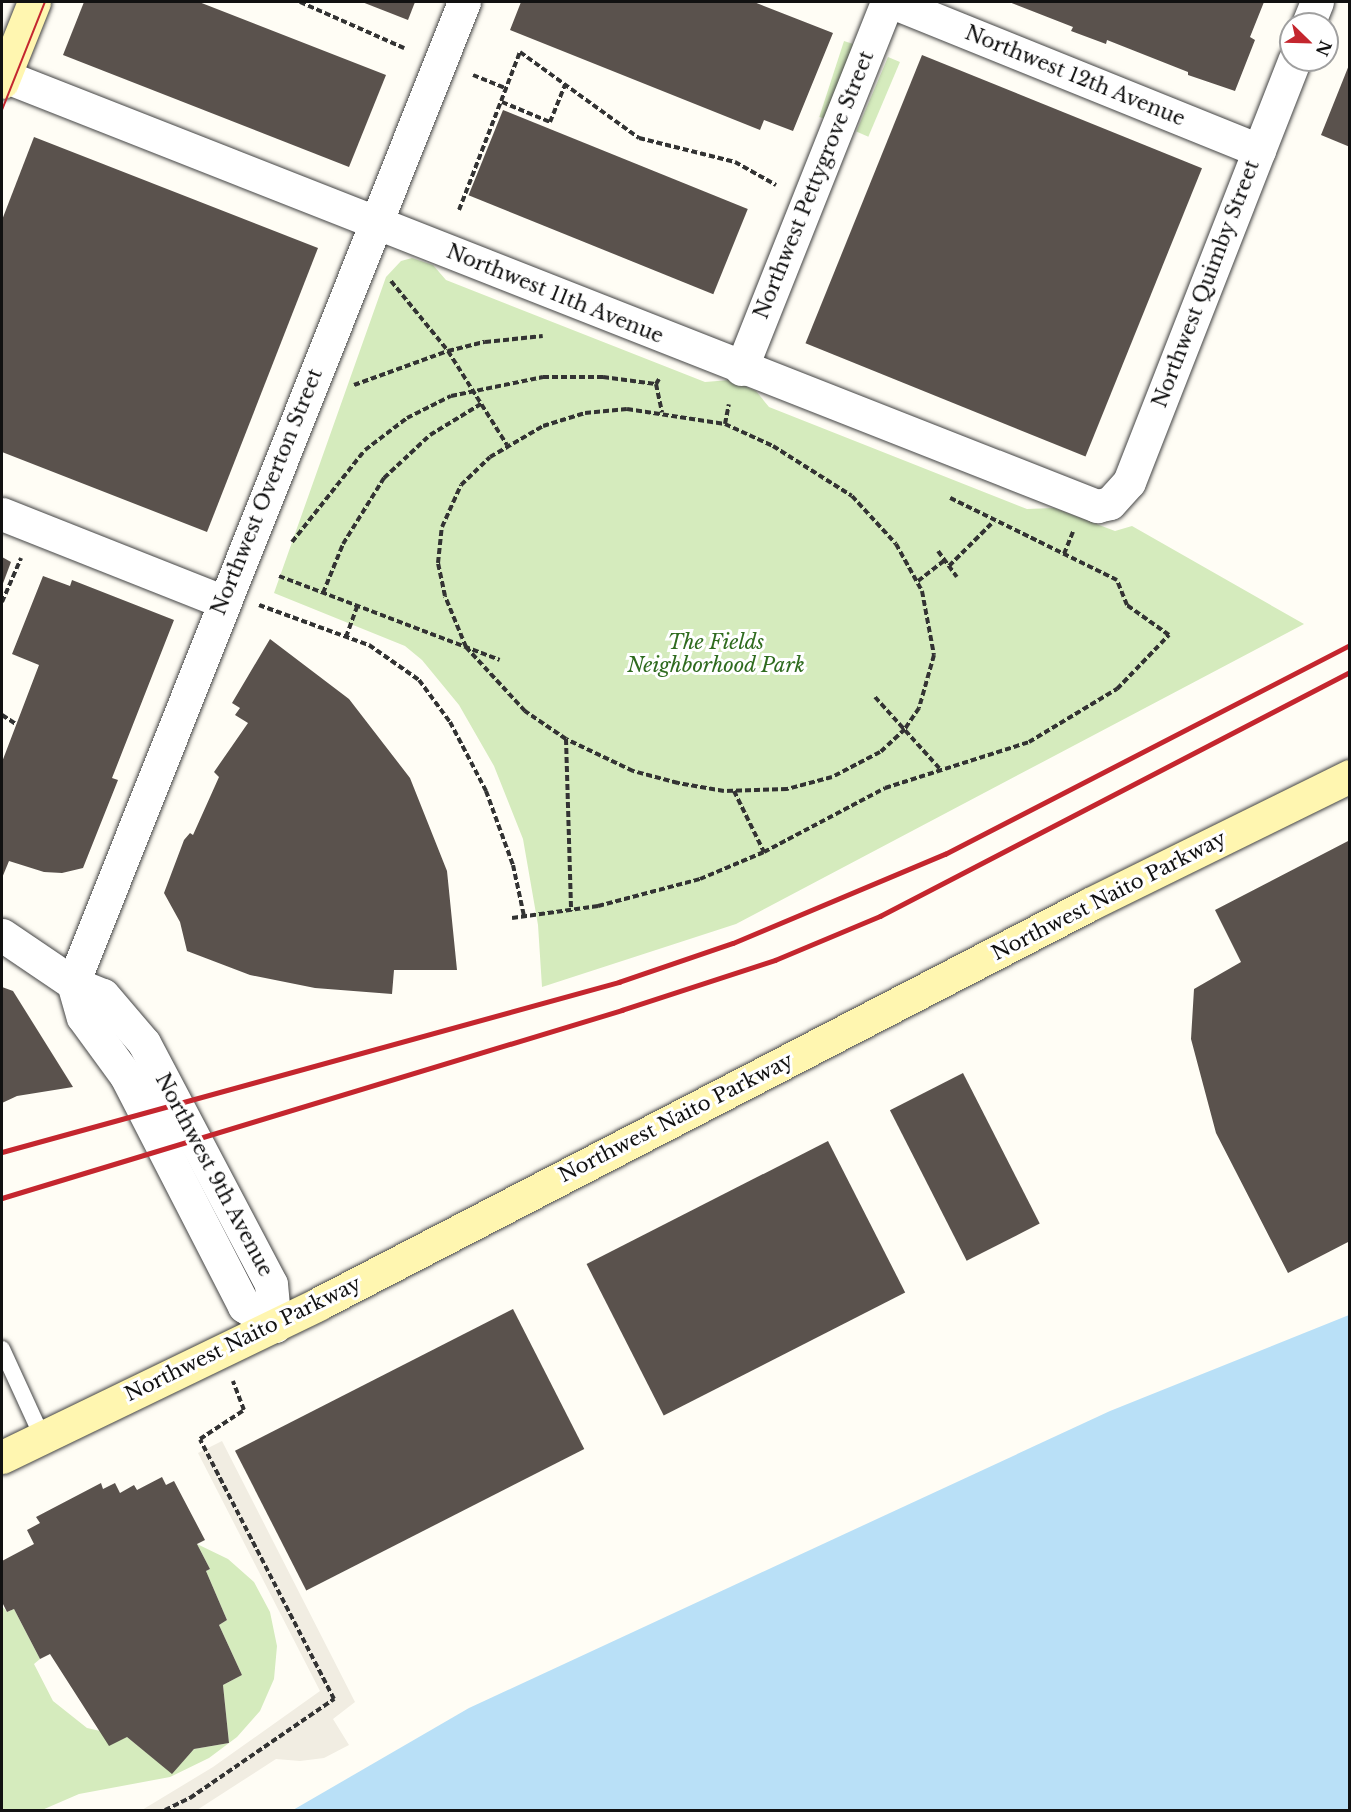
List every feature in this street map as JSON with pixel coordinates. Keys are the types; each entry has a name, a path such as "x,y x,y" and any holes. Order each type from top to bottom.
{"main road":[{"path":"2,78 34,2"},
{"name":"Northwest Naito Parkway","path":"2,1456 41,1434 275,1326 1090,904 1350,776"}],"street":[{"name":"Northwest Overton Street","path":"73,983 464,2"},
{"name":"Northwest Pettygrove Street","path":"741,369 887,2"},
{"name":"Northwest 12th Avenue","path":"892,2 1259,150"},
{"name":"Northwest Quimby Street","path":"1110,503 1129,482 1289,72"},
{"name":"Northwest 11th Avenue","path":"2,78 1085,504 1110,503"},
{"path":"2,514 226,597"},
{"name":"Northwest 9th Avenue","path":"2,935 73,983 103,995 117,1007 150,1053 271,1284 275,1326"}],"lane":[{"path":"2,1349 41,1434"}],"path":[{"path":"300,2 404,48"},
{"path":"459,210 520,52 639,138 735,162 776,185"},
{"path":"473,75 506,88"},
{"path":"502,102 550,122 565,85"},
{"path":"391,281 448,351 507,446"},
{"path":"354,385 448,351 485,342 543,336"},
{"path":"292,542 365,450 430,405 472,390 520,380 573,376 656,384"},
{"path":"659,380 656,384 662,412"},
{"path":"323,593 346,536 384,478 430,435 481,404"},
{"path":"725,424 729,404"},
{"path":"627,409 662,412 725,424 800,460 852,496 896,544 918,581 928,610 934,655 927,687 905,729 880,752 832,777 787,789 734,791 633,771 566,739 525,711 466,646 441,582 442,527 461,485 507,446 543,426 585,413 627,409"},
{"path":"512,918 571,911 676,886 764,852 845,806 940,769 1029,742 1084,712 1117,689 1168,635 1128,605 1117,580 950,498"},
{"path":"949,566 994,521"},
{"path":"2,602 33,526"},
{"path":"938,551 957,577"},
{"path":"918,581 945,560"},
{"path":"279,576 500,660"},
{"path":"226,597 369,645 419,680 450,722 497,816 524,916"},
{"path":"346,637 357,606"},
{"path":"875,697 940,769"},
{"path":"2,715 16,724"},
{"path":"566,739 571,911"},
{"path":"734,791 764,852"},
{"path":"165,1810 190,1798 334,1699 200,1439 244,1410"}],"green space":[{"path":"844,41 856,45 832,121 819,117"},
{"path":"888,57 900,62 868,137 856,132"},
{"name":"The Fields Neighborhood Park","path":"412,258 433,265 446,280 705,382 730,380 756,391 769,407 1027,509 1054,508 1115,531 1132,526 1304,624 736,924 542,987 538,925 523,839 494,766 459,705 422,660 405,646 274,593 386,277 401,261"},
{"path":"197,1544 228,1559 254,1582 270,1612 277,1646 274,1679 260,1711 229,1743 223,1685 242,1675 219,1625 227,1620 206,1571 210,1569"},
{"path":"2,1606 7,1612 14,1609 40,1659 34,1664 53,1701 87,1728 127,1737 172,1773 194,1749 229,1743 209,1758 170,1777 79,1794 42,1810 2,1810"}],"shaded area":[{"path":"222,1441 355,1702 333,1719 349,1745 324,1758 300,1761 276,1759 197,1810 142,1810 213,1767 320,1691 198,1453"}],"water":[{"path":"1349,1315 1349,1810 293,1810 469,1708 1110,1411"}],"building":[{"path":"84,2 199,2 386,75 349,167 63,55"},
{"path":"362,2 415,2 408,20"},
{"path":"521,2 754,2 833,33 793,131 764,120 760,130 510,30"},
{"path":"1009,2 1264,2 1250,37 1255,40 1235,91 1188,75 1188,72 1107,40 1106,44 1071,31 1073,27"},
{"path":"922,55 1202,168 1086,456 805,343"},
{"path":"1350,65 1350,147 1321,135"},
{"path":"503,110 748,209 713,294 469,195"},
{"path":"34,137 318,248 207,532 2,452 2,220"},
{"path":"2,557 11,562 2,586"},
{"path":"43,576 70,586 72,580 174,620 112,778 118,780 83,868 62,873 44,872 9,861 2,878 2,762 39,665 12,654"},
{"path":"270,639 349,699 410,778 447,871 457,970 394,970 392,994 315,988 250,975 187,951 180,922 164,893 184,840 190,833 193,835 219,777 214,772 248,723 235,715 240,708 232,703"},
{"path":"1350,840 1350,1241 1288,1273 1216,1133 1191,1039 1194,989 1241,962 1215,910"},
{"path":"2,987 13,991 73,1087 17,1096 2,1103"},
{"path":"963,1073 1040,1224 967,1261 890,1110"},
{"path":"828,1141 905,1292 664,1416 587,1264"},
{"path":"513,1309 584,1449 306,1591 235,1451"},
{"path":"162,1477 166,1485 174,1481 205,1540 197,1544 210,1569 206,1571 227,1620 219,1625 242,1675 223,1685 229,1743 194,1749 172,1774 127,1737 109,1746 50,1654 40,1659 14,1609 7,1612 2,1602 2,1561 34,1544 27,1530 40,1523 36,1517 101,1483 103,1489 115,1483 120,1493 134,1485 137,1490"}],"tram line":[{"path":"2,110 45,2"}],"railway":[{"path":"2,1152 619,982 733,943 945,854 1350,645"},
{"path":"2,1198 622,1010 775,960 880,916 1350,672"}]}
